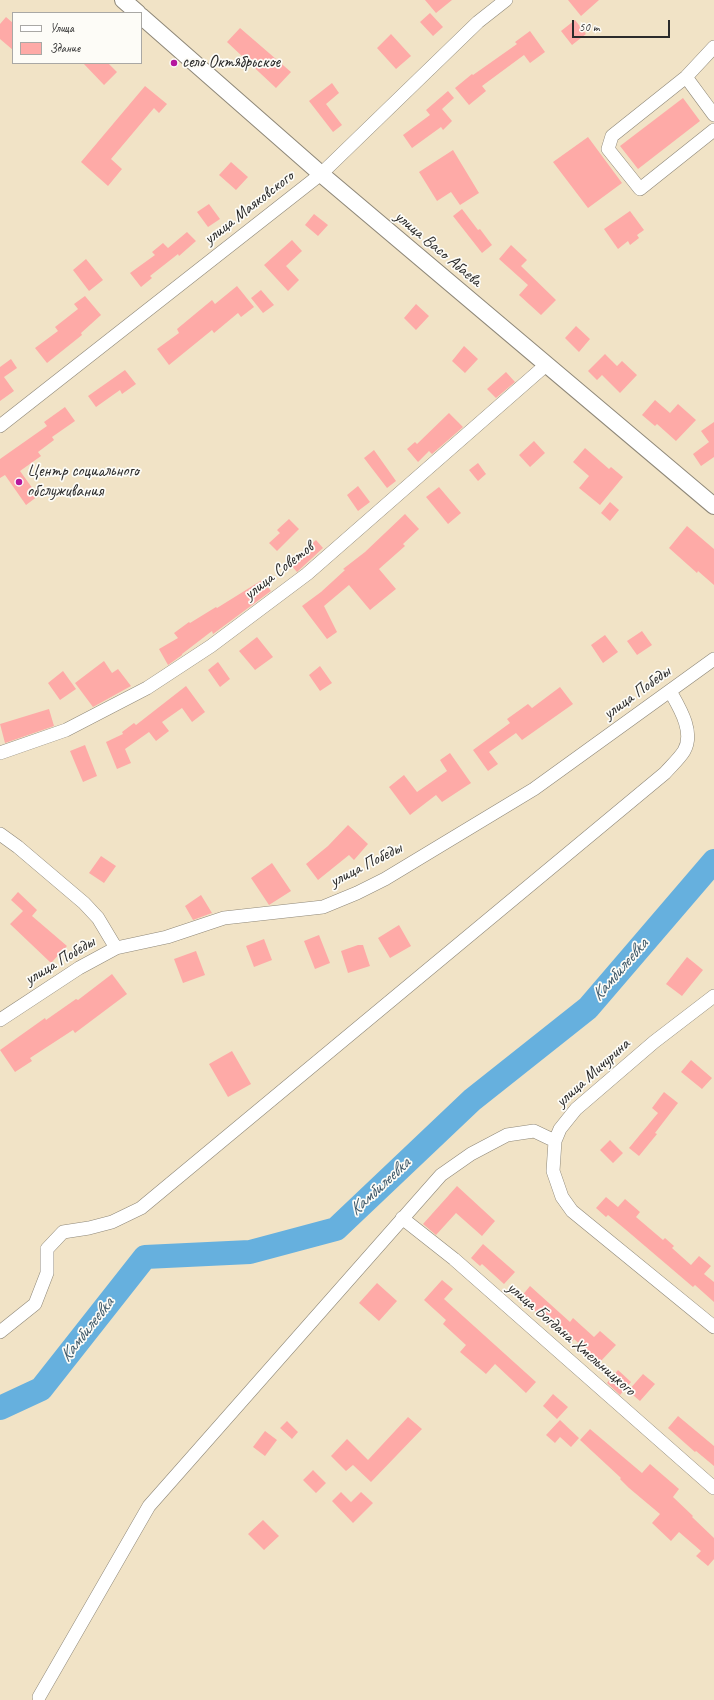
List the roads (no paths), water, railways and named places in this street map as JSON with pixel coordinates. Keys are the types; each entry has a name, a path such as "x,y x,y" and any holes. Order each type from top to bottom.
{"main road":[{"path":"123,0 137,12"},
{"name":"улица Васо Абаева","path":"142,17 321,174 714,506"}],"street":[{"name":"улица Маяковского","path":"0,426 321,174 478,22 506,0"},
{"path":"714,47 686,77 612,136 608,149 640,189 714,130"},
{"path":"686,77 714,115"},
{"name":"улица Советов","path":"0,753 66,730 147,688 212,646 307,574 546,365"},
{"name":"улица Победы","path":"0,1020 79,968 116,948 167,937 224,918 323,907 357,893 385,879 534,789 714,659"},
{"path":"0,1332 34,1304 47,1273 47,1249 63,1232 89,1228 112,1222 141,1208 665,773 685,750 687,736 684,718 670,691"},
{"path":"0,834 84,903 98,918 116,948"},
{"name":"улица Мичурина","path":"714,996 654,1042 576,1109 560,1129 555,1141 553,1171 562,1197 572,1211 714,1327"},
{"path":"39,1697 149,1506 441,1175 471,1154 507,1135 534,1131 555,1141"},
{"name":"улица Богдана Хмельницкого","path":"402,1218 460,1265 714,1488"}],"waterway":[{"name":"Камбилеевка","path":"0,1408 41,1389 145,1257 250,1252 336,1229 472,1100 588,1008 714,861"}],"place":[{"name":"село Октябрьское","path":"174,63"},
{"name":"Центр социального обслуживания","path":"19,482"}]}
